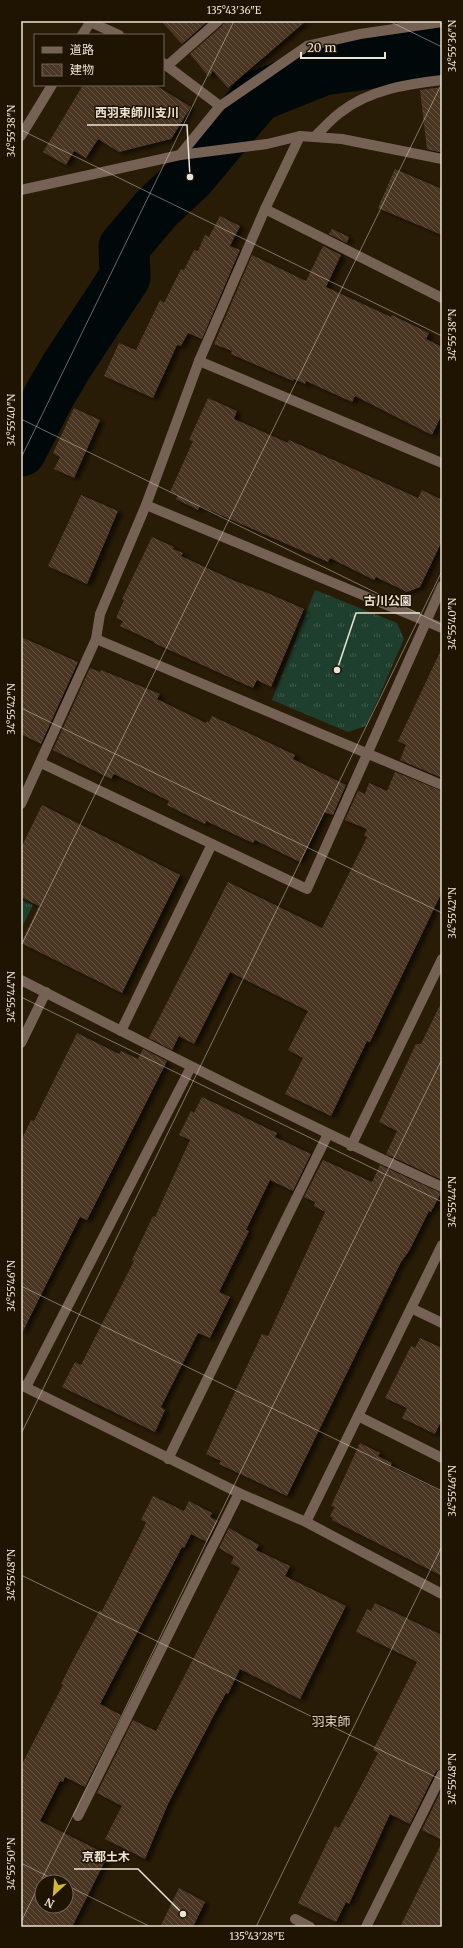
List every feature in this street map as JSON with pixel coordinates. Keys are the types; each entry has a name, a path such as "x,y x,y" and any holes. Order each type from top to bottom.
{"street":[{"path":"218,21 165,65 220,106"},
{"path":"83,34 89,22 117,34"},
{"path":"180,155 220,106 307,46 360,34 442,22"},
{"path":"314,137 341,112 382,91 442,80"},
{"path":"21,136 51,86"},
{"path":"21,804 96,639 100,614 146,505 199,362 266,209 300,136"},
{"path":"21,190 180,155 267,144 300,136 342,139 442,159"},
{"path":"266,209 442,298"},
{"path":"199,362 442,463"},
{"path":"146,505 442,628"},
{"path":"40,763 307,890 442,586"},
{"path":"96,639 442,785"},
{"path":"121,1031 212,844"},
{"path":"351,1146 442,959"},
{"path":"21,980 191,1067 351,1146 442,1187"},
{"path":"21,1043 46,992"},
{"path":"191,1067 24,1386 168,1459 239,1493 306,1522 442,1594"},
{"path":"168,1459 328,1134"},
{"path":"306,1522 442,1245"},
{"path":"411,1308 442,1323"},
{"path":"358,1416 442,1458"},
{"path":"78,1816 239,1493"},
{"path":"366,1927 442,1774"},
{"path":"295,1920 310,1927"}],"green space":[{"path":"315,590 397,623 404,639 366,726 348,732 272,700"},
{"path":"21,900 33,905 21,929"}],"building":[{"path":"161,21 208,21 182,44"},
{"path":"224,21 306,21 228,88 213,71 209,77 190,54 222,26"},
{"path":"82,86 157,86 191,107 171,139 119,152 98,139 86,158 74,151 66,165 43,152"},
{"path":"442,87 442,151 438,152 427,149 420,90"},
{"path":"395,169 442,189 442,235 378,208"},
{"path":"220,216 240,226 230,246 240,250 202,339 188,333 181,346 177,345 153,398 104,376 119,343 136,350 160,300 164,303 181,269 184,270 194,250 198,251 205,235 209,237"},
{"path":"332,229 349,237 347,243 329,234"},
{"path":"323,246 341,255 326,287 391,317 392,315 429,333 426,339 442,347 442,414 432,435 355,396 352,402 306,381 305,384 294,379 293,381 231,354 232,351 214,344 252,255 306,281"},
{"path":"208,398 237,411 234,419 288,443 289,440 418,498 422,490 442,500 442,541 420,587 407,592 376,577 374,580 330,558 328,562 200,506 198,510 176,499 178,495 170,492 193,441 189,440"},
{"path":"74,408 100,420 74,478 54,469 60,457 53,453"},
{"path":"81,495 118,511 87,584 48,566"},
{"path":"152,537 174,547 173,549 183,553 181,556 235,581 304,609 271,687 257,680 253,688 120,626 123,621 116,618 124,600 122,599"},
{"path":"21,637 78,662 41,744 21,734"},
{"path":"442,648 442,778 400,760 406,745 398,741"},
{"path":"90,668 100,672 101,670 160,694 157,699 206,723 207,721 209,722 212,716 295,755 293,759 346,785 333,815 324,812 300,862 255,840 253,843 206,821 205,824 167,805 169,801 114,774 111,779 53,750"},
{"path":"395,772 442,791 442,892 370,1042 367,1041 331,1116 285,1094 303,1058 288,1050 308,1011 230,972 194,1044 179,1036 172,1050 149,1038 228,882 322,928 367,837 364,836 367,829 345,820 358,791 365,794 369,783 387,791"},
{"path":"42,805 180,875 122,993 21,943 39,906 21,897 21,848"},
{"path":"442,1001 442,1180 386,1154 397,1131 379,1122 416,1044 421,1044"},
{"path":"77,1033 119,1054 121,1051 138,1059 143,1049 167,1061 87,1220 80,1217 21,1335 21,1141 31,1120 34,1121"},
{"path":"202,1097 277,1133 275,1137 311,1154 293,1191 270,1180 246,1230 249,1231 219,1292 230,1297 210,1338 198,1333 161,1407 165,1410 155,1432 62,1387 75,1362 81,1365 134,1261 132,1260 153,1216 155,1217 190,1140 179,1135 191,1111 194,1113"},
{"path":"323,1160 372,1182 380,1165 441,1193 431,1212 429,1211 409,1251 401,1262 287,1496 219,1464 221,1461 206,1454 262,1334 268,1336 325,1212 314,1206 315,1202 304,1197"},
{"path":"420,1338 442,1348 442,1419 435,1434 402,1418 407,1408 385,1398 411,1346 415,1348"},
{"path":"360,1443 380,1453 378,1456 392,1463 390,1467 442,1492 442,1576 332,1520 333,1518 330,1516 335,1507 331,1506"},
{"path":"153,1496 184,1511 189,1501 212,1513 210,1517 218,1521 207,1542 191,1534 184,1548 182,1547 100,1704 121,1715 85,1787 65,1777 63,1782 60,1781 40,1821 108,1855 72,1927 21,1927 21,1766 63,1685 61,1684 73,1660 100,1610 102,1611 146,1522 141,1520"},
{"path":"229,1528 259,1545 256,1550 290,1566 285,1576 346,1606 300,1699 240,1669 228,1694 226,1693 213,1717 168,1804 145,1859 105,1839 122,1806 97,1793 133,1720 156,1731 240,1568 231,1563 234,1557 219,1548"},
{"path":"375,1603 442,1635 442,1768 436,1771 410,1824 390,1814 349,1904 346,1902 336,1922 298,1903 335,1826 339,1828 378,1753 373,1750 417,1662 356,1632 367,1609 371,1611"},
{"path":"442,1789 442,1840 422,1830"},
{"path":"442,1842 442,1927 400,1927"},
{"path":"179,1888 205,1902 193,1927 160,1927"}],"waterway":[{"path":"21,451 49,396 66,367 125,277 124,247 157,208 190,177 258,96 323,70 442,53"}],"place":[{"name":"西羽束師川支川","path":"190,177"},
{"name":"古川公園","path":"337,670"},
{"name":"京都土木","path":"183,1914"}],"district":[{"name":"羽束師","path":"331,1721"}]}
